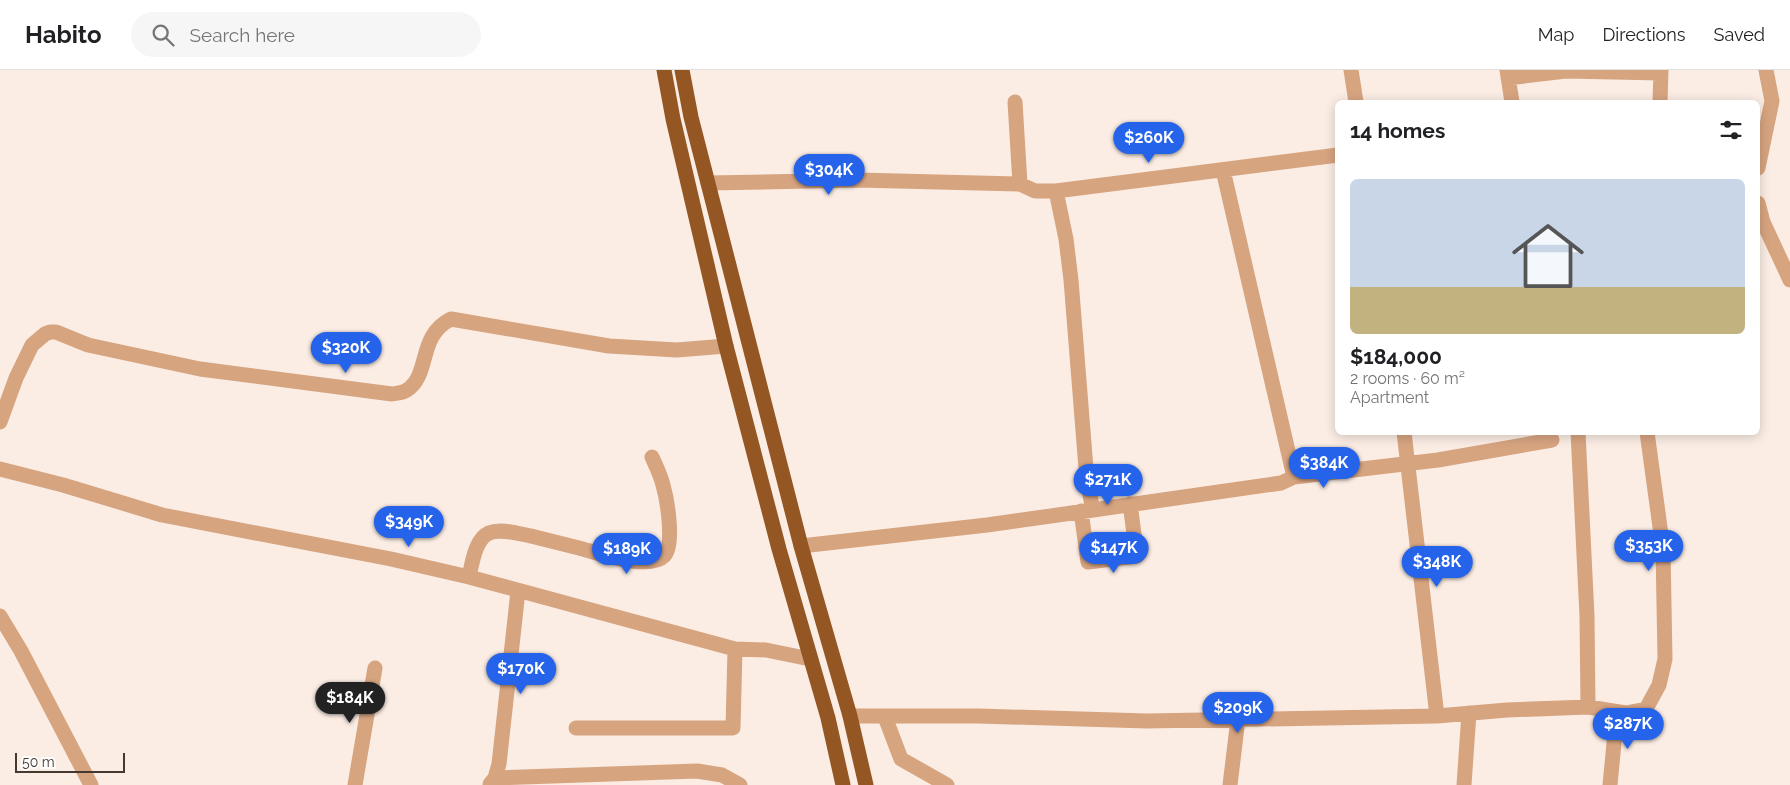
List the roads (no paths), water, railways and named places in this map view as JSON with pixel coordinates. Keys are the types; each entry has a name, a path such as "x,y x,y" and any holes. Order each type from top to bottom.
{"highway":[{"path":"664,70 675,128 726,346 779,549 828,718 843,785"},
{"path":"682,70 691,117 801,546 850,716 866,785"}],"street":[{"path":"1351,70 1356,100"},
{"path":"1760,158 1772,101 1766,70"},
{"path":"1512,100 1507,74 1566,71 1660,71 1660,100"},
{"path":"1015,102 1020,184"},
{"path":"708,184 858,180 1020,184 1035,192 1056,191 1335,155"},
{"path":"1223,170 1294,477"},
{"path":"1056,191 1067,247 1087,481 1088,562 1137,556 1130,504"},
{"path":"1760,211 1763,222 1790,280"},
{"path":"0,422 16,378 32,345 50,332 56,332 88,345 200,369 392,394 406,391 414,383 433,332 442,323 451,319 609,346 677,350 726,346"},
{"path":"1404,435 1437,716"},
{"path":"1578,435 1587,616 1588,708"},
{"path":"850,716 979,716 1147,721 1437,716 1507,710 1588,708 1626,713 1646,709 1659,685 1665,659 1663,549 1647,435"},
{"path":"801,546 987,525 1281,483 1294,477 1408,464 1552,440"},
{"path":"469,577 480,541 489,533 502,532 544,539 619,559 641,562 664,557 670,543 670,527 663,485 652,457"},
{"path":"0,469 63,484 162,515 391,559 469,577 735,649 766,650 810,659"},
{"path":"518,591 509,663 504,728 499,764 492,781 698,771 722,775 740,785"},
{"path":"0,616 21,651 91,785"},
{"path":"576,728 732,728 735,649"},
{"path":"355,785 375,668"},
{"path":"1610,785 1617,712"},
{"path":"1464,785 1469,713"},
{"path":"885,717 901,759 947,785"},
{"path":"1230,785 1238,719"}]}
